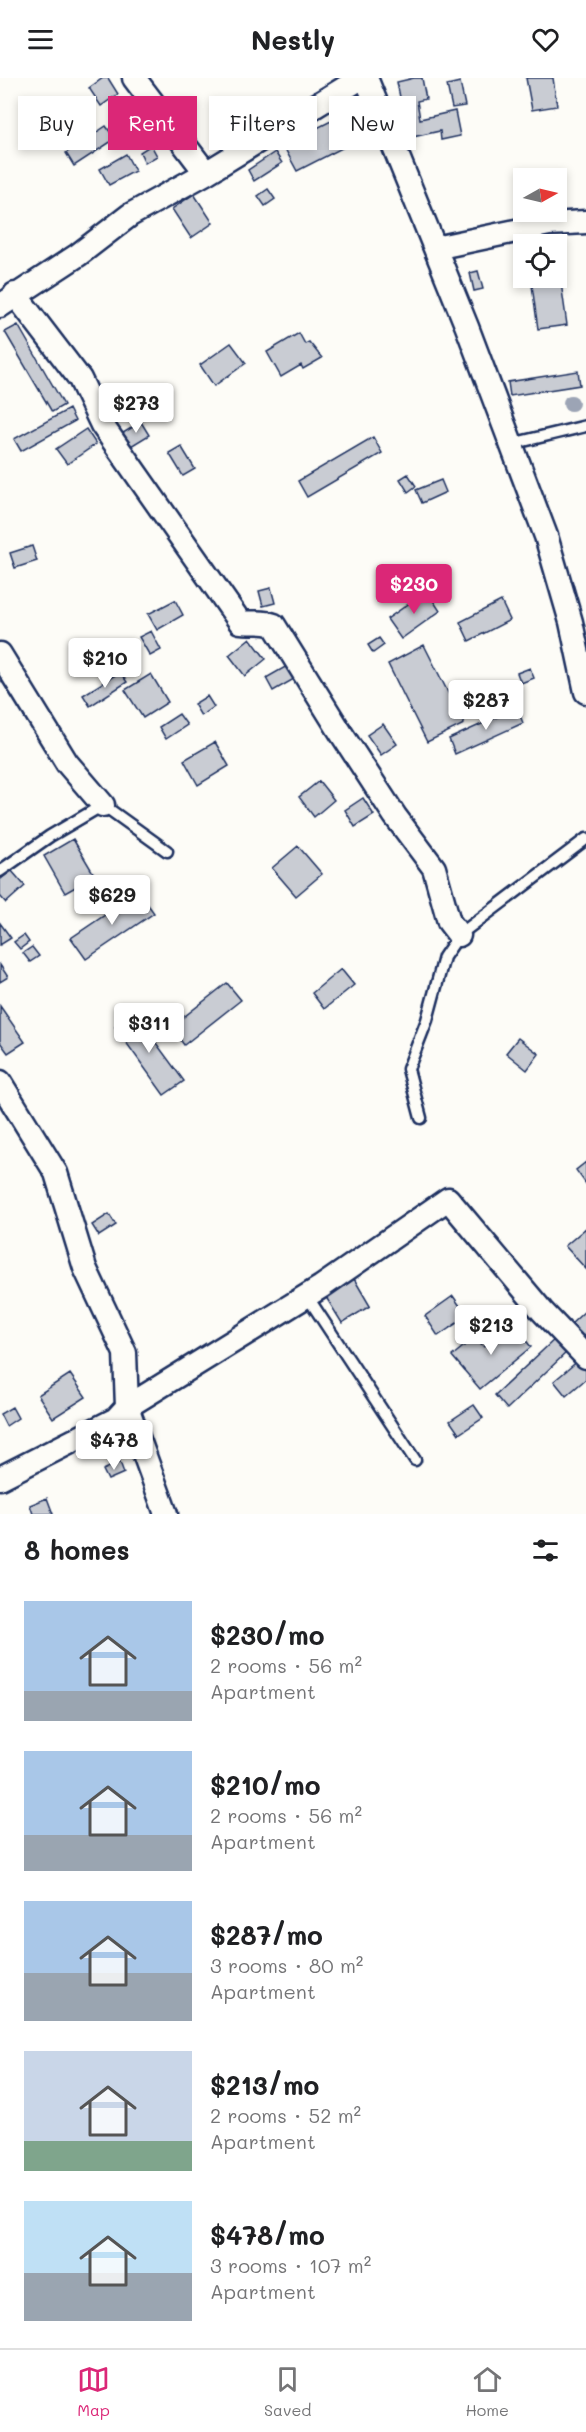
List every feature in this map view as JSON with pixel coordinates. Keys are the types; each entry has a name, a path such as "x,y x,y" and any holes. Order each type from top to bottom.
{"street":[{"path":"134,78 206,173"},
{"path":"361,78 206,173 130,215 78,255 8,300 80,379 102,424 240,622 250,624 265,621 274,625 340,733 395,816 434,868 449,922 459,935"},
{"path":"366,78 435,248 546,536 571,622 586,693"},
{"path":"435,248 549,224 586,222"},
{"path":"0,654 67,763 103,805"},
{"path":"0,1082 56,1173 85,1268 125,1353 127,1407 166,1514"},
{"path":"0,1478 116,1419 127,1407 307,1296 448,1199 542,1311 586,1357"}],"lane":[{"path":"511,444 586,426"},
{"path":"0,871 50,836 103,805 167,851"},
{"path":"421,1118 408,1069 427,1020 444,957 459,935 586,839"},
{"path":"307,1296 415,1460"}],"building":[{"path":"103,78 108,78 118,94 108,96 108,101 101,106 89,88"},
{"path":"422,78 426,99 417,101 420,119 455,111 460,136 441,140 440,131 416,136 416,96 400,96 397,82"},
{"path":"526,78 553,78 557,106 532,110"},
{"path":"460,82 465,106 452,108 447,85"},
{"path":"329,122 329,150 338,150 297,171 286,150 317,150 317,128"},
{"path":"106,126 108,144 74,166 66,153 70,150 96,150 96,133"},
{"path":"154,150 157,156 145,163 140,152"},
{"path":"275,152 282,163 254,181 248,170"},
{"path":"126,154 135,171 109,185 100,169"},
{"path":"268,189 275,199 265,206 258,196"},
{"path":"194,194 213,223 191,238 172,209"},
{"path":"478,271 483,289 474,291 470,273"},
{"path":"532,288 562,288 567,325 538,329"},
{"path":"18,325 64,405 52,412 5,332"},
{"path":"299,333 305,344 309,342 322,358 303,369 301,365 281,377 267,352"},
{"path":"231,343 246,363 214,386 200,365"},
{"path":"578,371 580,385 510,396 508,382"},
{"path":"69,409 75,421 21,451 14,439"},
{"path":"141,422 149,435 131,446 123,433"},
{"path":"86,429 96,444 67,464 56,449"},
{"path":"373,437 382,453 307,497 298,481"},
{"path":"181,446 195,469 183,476 169,453"},
{"path":"408,474 416,486 408,492 400,479"},
{"path":"441,480 446,492 422,503 416,490"},
{"path":"32,546 37,561 15,568 10,553"},
{"path":"271,588 275,603 263,606 259,591"},
{"path":"427,591 440,611 401,639 387,619"},
{"path":"175,600 183,615 157,630 148,614"},
{"path":"501,601 510,620 469,641 460,622"},
{"path":"151,631 161,650 150,656 139,637"},
{"path":"250,638 266,659 245,676 229,655"},
{"path":"379,638 384,645 373,653 368,645"},
{"path":"424,645 464,724 427,742 388,664"},
{"path":"287,666 294,679 273,691 266,678"},
{"path":"530,668 534,678 521,683 517,673"},
{"path":"120,672 127,682 90,706 83,695"},
{"path":"151,674 168,702 143,718 125,690"},
{"path":"492,690 495,697 485,701 482,694"},
{"path":"207,696 214,707 201,716 194,704"},
{"path":"517,708 523,723 455,754 449,739"},
{"path":"179,714 187,725 166,739 159,727"},
{"path":"383,724 397,744 381,755 367,735"},
{"path":"215,742 229,766 198,785 184,760"},
{"path":"319,781 334,800 314,817 299,797"},
{"path":"363,798 374,815 355,827 345,810"},
{"path":"73,839 95,876 65,893 44,856"},
{"path":"298,846 322,874 296,896 272,868"},
{"path":"11,870 25,886 6,903 0,896 0,880"},
{"path":"139,892 154,913 86,959 71,938"},
{"path":"0,923 11,938 0,945"},
{"path":"24,935 29,942 20,949 14,942"},
{"path":"32,947 39,956 30,962 23,953"},
{"path":"0,965 8,977 0,982"},
{"path":"341,969 354,985 324,1009 312,993"},
{"path":"227,983 241,1000 184,1045 171,1027"},
{"path":"0,1006 25,1042 8,1053 0,1042"},
{"path":"134,1013 184,1081 164,1095 115,1027"},
{"path":"518,1038 539,1054 527,1070 506,1053"},
{"path":"586,1162 586,1184 576,1170"},
{"path":"109,1214 116,1225 99,1236 92,1225"},
{"path":"586,1228 586,1269 565,1246"},
{"path":"353,1277 370,1306 342,1323 324,1294"},
{"path":"453,1296 467,1316 438,1336 425,1316"},
{"path":"586,1310 586,1342 571,1324"},
{"path":"513,1324 531,1347 480,1389 452,1356 475,1337 484,1347"},
{"path":"556,1338 568,1351 507,1409 495,1395"},
{"path":"579,1360 586,1368 586,1379 566,1396 554,1381"},
{"path":"70,1374 86,1397 53,1418 38,1395"},
{"path":"474,1405 483,1418 459,1434 450,1421"},
{"path":"12,1407 18,1418 6,1426 0,1414"},
{"path":"120,1462 124,1473 108,1480 103,1470"},
{"path":"47,1498 53,1514 33,1514 30,1505"}]}
